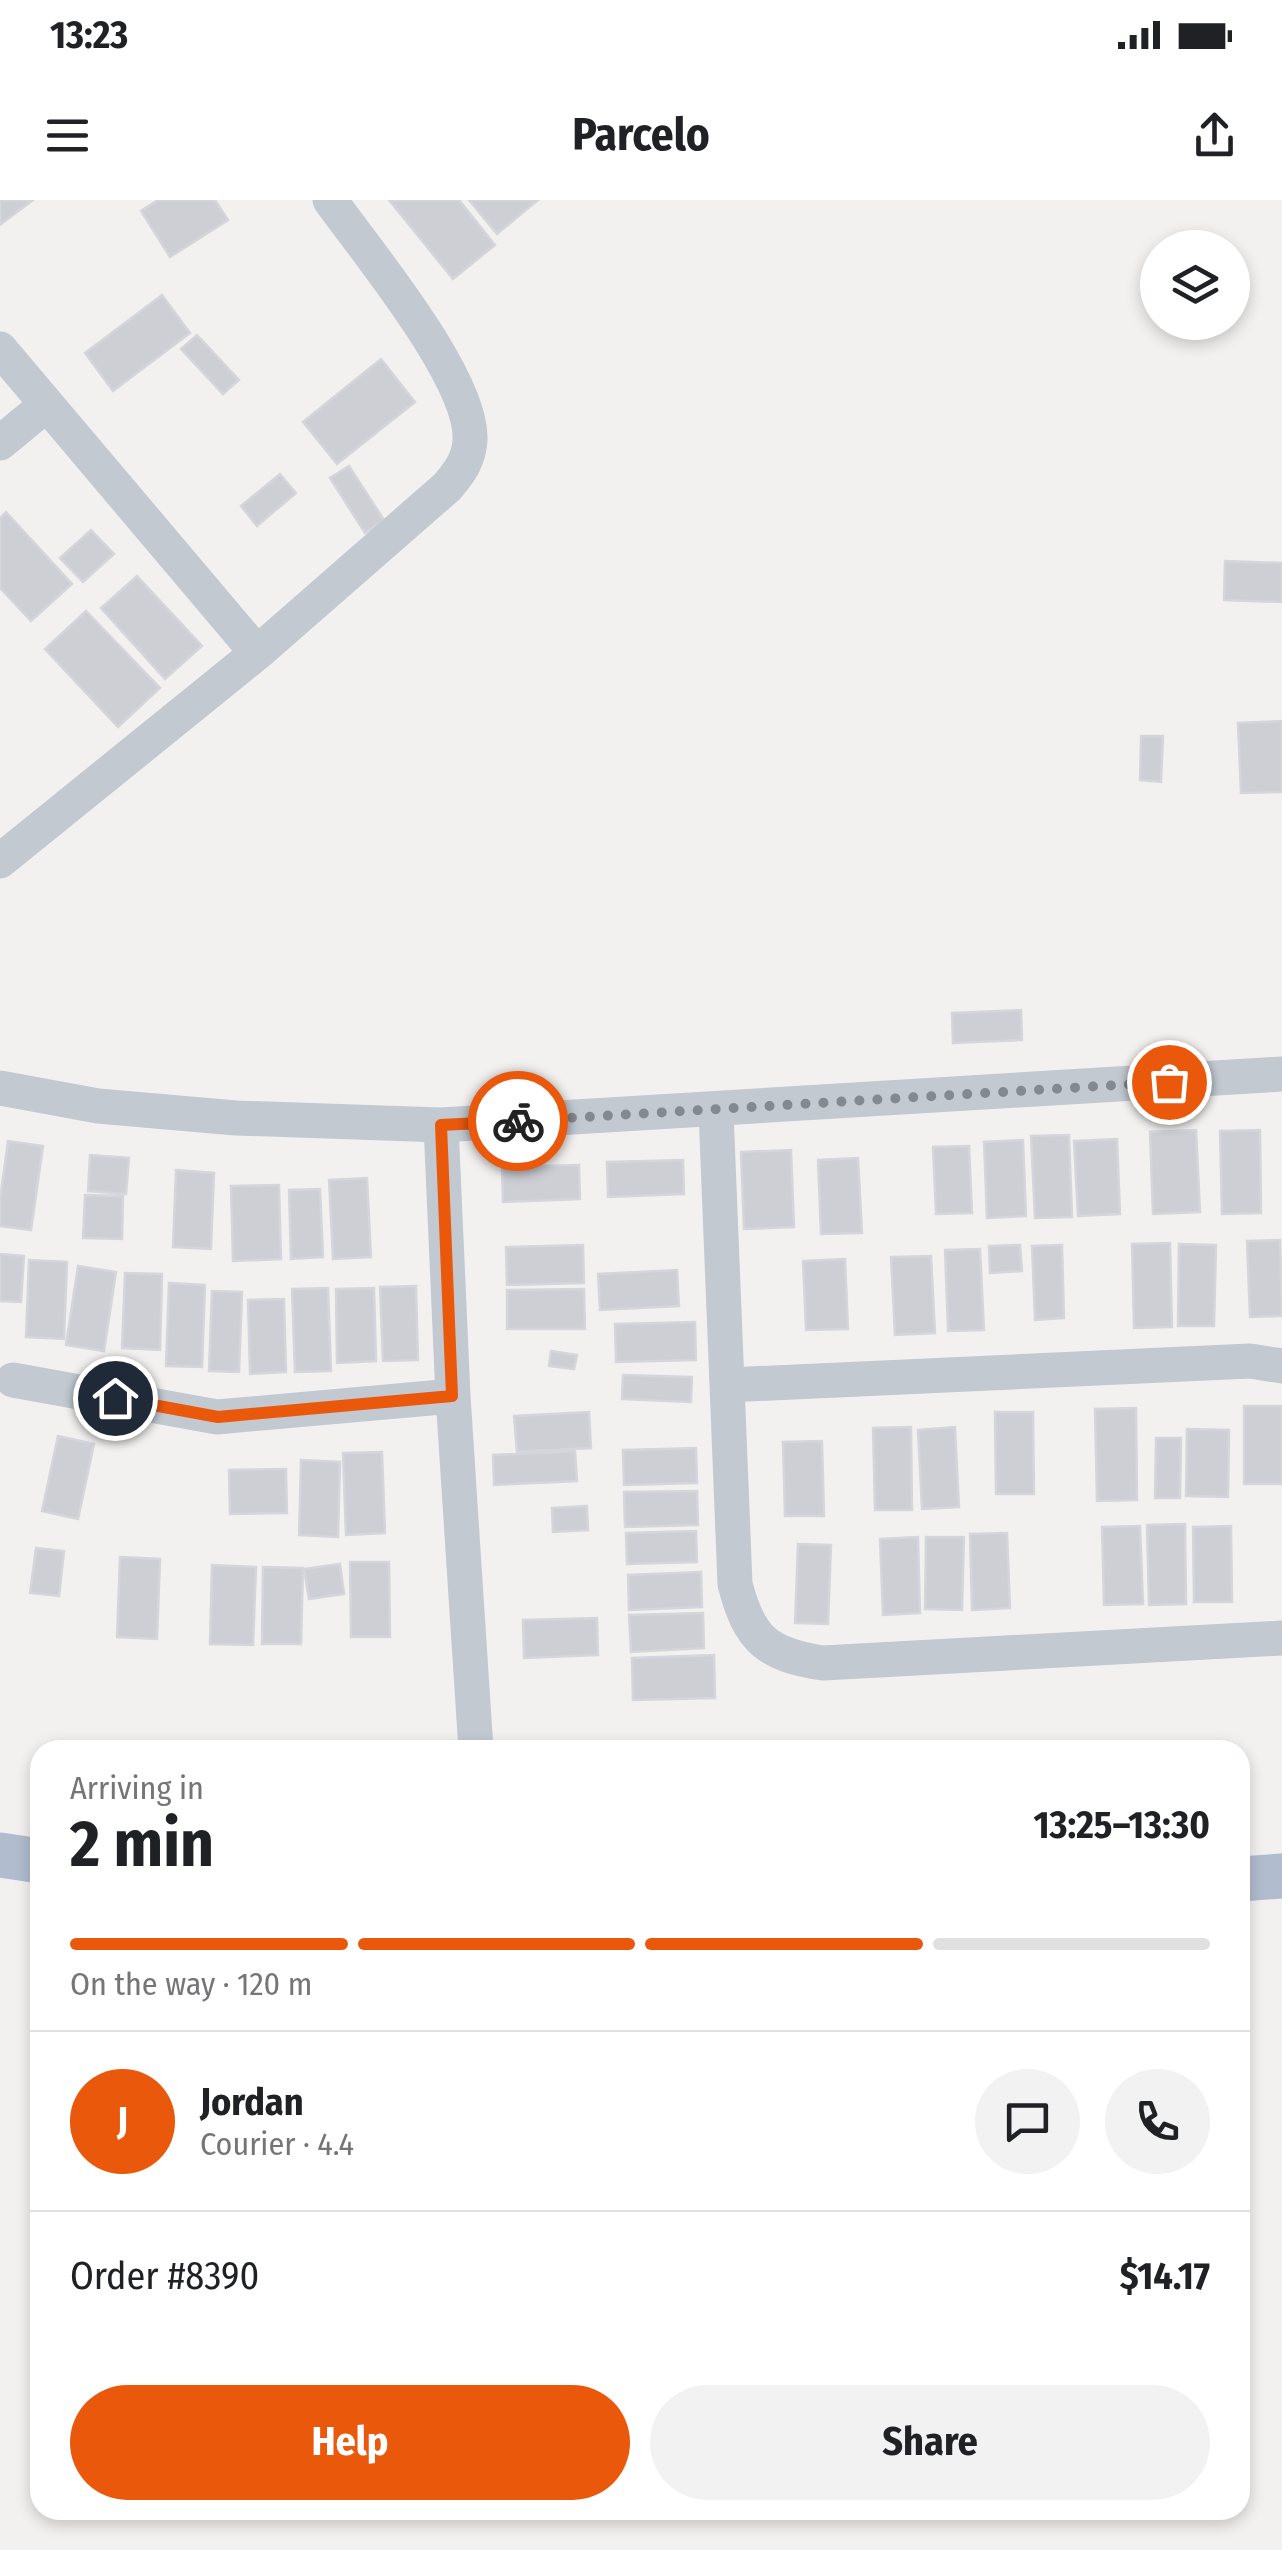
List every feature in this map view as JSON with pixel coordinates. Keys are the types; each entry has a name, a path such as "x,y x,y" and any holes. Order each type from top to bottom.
{"main road":[{"path":"0,1855 30,1860"},
{"path":"1250,1878 1282,1876"}],"street":[{"path":"0,862 257,652 463,469 470,440 466,406 448,367 330,200"},
{"path":"0,349 257,652"},
{"path":"0,444 45,406"},
{"path":"0,1088 98,1106 236,1118 441,1125 1282,1074"},
{"path":"716,1110 735,1584 743,1616 762,1642 790,1658 823,1663 1282,1638"},
{"path":"441,1125 452,1396 475,1740"},
{"path":"727,1385 1250,1361 1282,1366"},
{"path":"13,1380 218,1417 452,1396"}],"building":[{"path":"0,200 33,200 0,225"},
{"path":"158,200 215,200 228,220 170,257 141,211"},
{"path":"389,200 459,200 495,245 453,279"},
{"path":"469,200 538,200 497,234"},
{"path":"162,295 190,333 113,391 85,353"},
{"path":"197,335 239,380 223,394 181,349"},
{"path":"381,359 415,402 337,464 303,422"},
{"path":"349,466 384,520 365,533 330,478"},
{"path":"280,474 296,493 257,526 241,506"},
{"path":"6,512 72,584 31,621 0,588 0,518"},
{"path":"91,530 114,554 83,582 60,558"},
{"path":"1225,561 1282,563 1282,602 1224,600"},
{"path":"137,576 202,646 165,679 101,608"},
{"path":"86,611 160,688 118,727 45,649"},
{"path":"1282,721 1282,792 1241,793 1238,723"},
{"path":"1141,736 1163,736 1161,782 1140,780"},
{"path":"1021,1010 1022,1040 953,1043 952,1013"},
{"path":"1196,1130 1200,1212 1153,1214 1150,1132"},
{"path":"1260,1130 1261,1213 1222,1214 1220,1131"},
{"path":"1069,1135 1072,1217 1035,1218 1031,1136"},
{"path":"1117,1139 1120,1214 1078,1216 1074,1141"},
{"path":"1023,1140 1026,1216 987,1218 984,1142"},
{"path":"8,1141 43,1146 31,1230 0,1226"},
{"path":"969,1146 972,1213 936,1214 933,1147"},
{"path":"791,1150 794,1227 744,1229 741,1152"},
{"path":"90,1155 129,1158 126,1194 88,1191"},
{"path":"858,1158 862,1233 821,1234 818,1160"},
{"path":"683,1160 684,1194 608,1197 607,1162"},
{"path":"579,1165 580,1199 503,1202 502,1167"},
{"path":"176,1170 214,1173 211,1249 173,1247"},
{"path":"367,1178 371,1257 333,1259 329,1180"},
{"path":"279,1185 281,1259 233,1261 231,1186"},
{"path":"320,1189 323,1257 291,1259 289,1190"},
{"path":"85,1195 123,1196 122,1239 83,1238"},
{"path":"1280,1240 1282,1316 1250,1317 1247,1241"},
{"path":"1170,1243 1172,1327 1134,1328 1132,1244"},
{"path":"1179,1244 1216,1245 1214,1326 1178,1326"},
{"path":"583,1245 584,1283 507,1285 506,1247"},
{"path":"1020,1245 1022,1271 990,1273 989,1246"},
{"path":"1062,1245 1064,1318 1035,1320 1032,1246"},
{"path":"980,1249 984,1330 948,1331 945,1250"},
{"path":"0,1254 24,1256 21,1302 0,1301"},
{"path":"931,1256 935,1333 895,1335 891,1257"},
{"path":"845,1259 848,1329 806,1330 803,1261"},
{"path":"29,1260 67,1262 64,1339 26,1337"},
{"path":"78,1266 116,1272 104,1351 66,1345"},
{"path":"677,1270 679,1306 600,1310 598,1274"},
{"path":"125,1273 162,1274 160,1350 122,1348"},
{"path":"169,1283 205,1285 202,1367 166,1366"},
{"path":"416,1286 418,1360 383,1361 380,1287"},
{"path":"328,1288 331,1371 295,1372 292,1289"},
{"path":"374,1288 376,1361 337,1363 336,1289"},
{"path":"584,1289 585,1329 507,1329 507,1290"},
{"path":"212,1291 242,1292 239,1372 209,1371"},
{"path":"284,1299 286,1372 250,1374 248,1300"},
{"path":"695,1322 696,1360 616,1362 615,1324"},
{"path":"551,1351 577,1355 574,1369 549,1366"},
{"path":"623,1375 692,1377 691,1402 622,1399"},
{"path":"1244,1406 1282,1406 1282,1484 1244,1484"},
{"path":"1136,1408 1137,1500 1097,1501 1095,1409"},
{"path":"589,1412 591,1448 517,1452 514,1416"},
{"path":"995,1412 1033,1412 1034,1494 996,1494"},
{"path":"911,1427 912,1510 875,1510 873,1428"},
{"path":"955,1427 959,1507 922,1509 918,1430"},
{"path":"1187,1429 1229,1430 1228,1497 1186,1496"},
{"path":"58,1436 94,1444 78,1519 42,1511"},
{"path":"1156,1438 1181,1438 1180,1498 1155,1498"},
{"path":"822,1441 824,1516 785,1516 783,1442"},
{"path":"696,1448 697,1483 624,1485 623,1450"},
{"path":"575,1451 577,1481 494,1485 493,1455"},
{"path":"382,1452 385,1533 346,1535 343,1453"},
{"path":"301,1460 340,1462 338,1537 299,1535"},
{"path":"286,1469 287,1513 230,1514 229,1470"},
{"path":"697,1491 698,1525 625,1527 624,1492"},
{"path":"587,1506 588,1530 553,1532 552,1508"},
{"path":"1185,1524 1186,1604 1149,1605 1147,1525"},
{"path":"1140,1526 1143,1604 1104,1605 1102,1527"},
{"path":"1231,1526 1232,1602 1194,1602 1193,1527"},
{"path":"696,1531 697,1562 627,1564 626,1533"},
{"path":"1007,1533 1010,1608 972,1610 970,1534"},
{"path":"918,1537 920,1613 883,1615 880,1539"},
{"path":"926,1537 964,1537 962,1610 925,1609"},
{"path":"798,1544 831,1545 828,1624 795,1623"},
{"path":"36,1548 64,1551 59,1596 30,1593"},
{"path":"120,1557 160,1559 157,1639 117,1637"},
{"path":"350,1562 389,1562 390,1637 351,1637"},
{"path":"340,1564 344,1594 309,1599 304,1569"},
{"path":"212,1565 256,1567 253,1645 210,1644"},
{"path":"263,1567 303,1568 301,1644 262,1644"},
{"path":"701,1572 702,1607 629,1610 628,1575"},
{"path":"703,1613 704,1648 631,1652 629,1615"},
{"path":"597,1618 598,1655 524,1658 523,1620"},
{"path":"714,1655 715,1698 633,1700 632,1658"}],"way so far":[{"path":"518,1121 1169,1082"}],"route":[{"path":"115,1398 218,1417 452,1396 441,1125 518,1121"}]}
